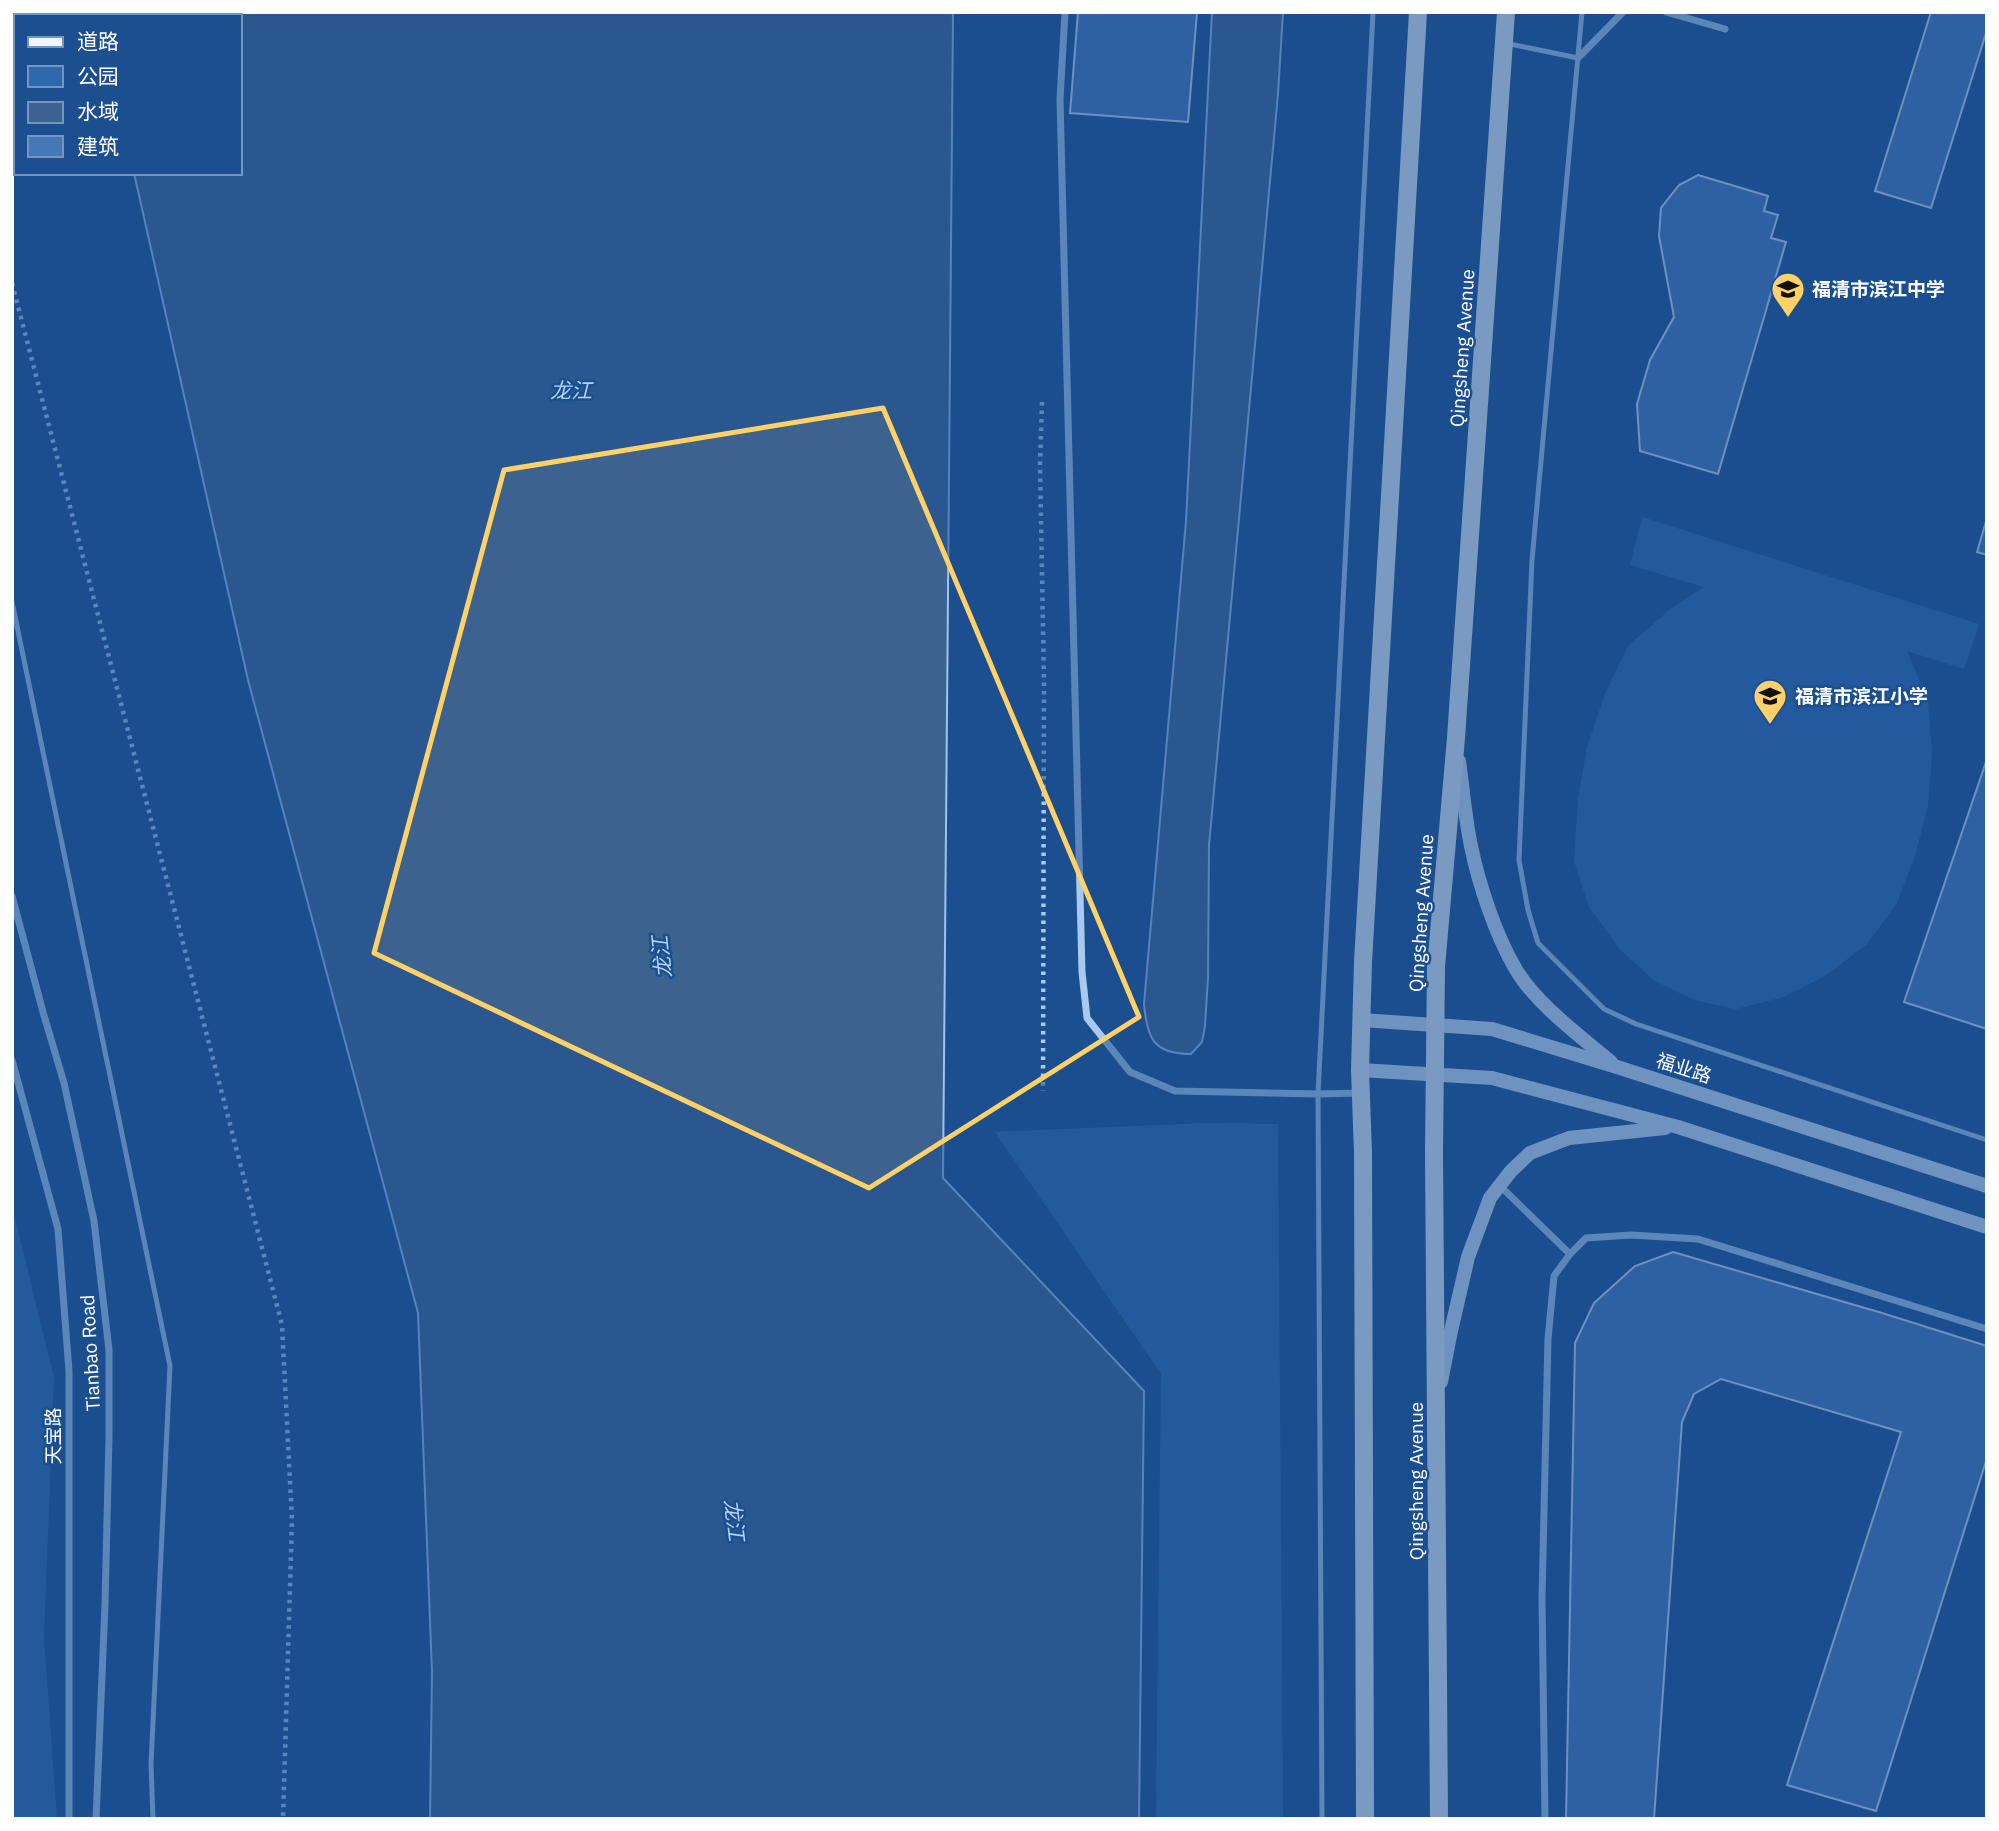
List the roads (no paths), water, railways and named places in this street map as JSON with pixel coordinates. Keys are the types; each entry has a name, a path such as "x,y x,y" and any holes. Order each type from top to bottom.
{"main road":[{"path":"1365,1819 1363,1181 1360,1070 1364,948 1418,12"},
{"name":"Qingsheng Avenue","path":"1439,1819 1436,967 1456,738 1506,12"}],"street":[{"path":"1065,12 1060,99 1082,972 1087,1018 1130,1072 1175,1091 1361,1093"},
{"path":"1578,58 1623,12"},
{"path":"1667,12 1725,29"},
{"path":"1456,738 1471,845 1483,889 1515,969 1540,999 1573,1031 1617,1067"},
{"name":"Tianbao Road","path":"12,896 70,1108 94,1222 109,1350 110,1437 96,1819"},
{"name":"福业路","path":"1362,1020 1492,1029 1987,1186"},
{"name":"天宝路","path":"12,1060 58,1229 69,1371 69,1819"},
{"path":"1360,1070 1492,1078 1678,1128 1987,1227"},
{"path":"1437,1404 1468,1256 1490,1198 1499,1185 1530,1153 1569,1138 1678,1128"},
{"path":"1499,1185 1570,1254"},
{"path":"1545,1819 1542,1598 1548,1339 1554,1276 1570,1254 1586,1238 1631,1235 1698,1239 1987,1329"}],"lane":[{"path":"1322,1819 1318,1094 1373,12"},
{"path":"1582,12 1531,574 1519,860 1528,910 1538,943 1604,1009 1636,1024 1987,1140"},
{"path":"1504,43 1578,58"},
{"path":"12,602 170,1366 151,1764 153,1819"}],"water":[{"name":"龙江","path":"953,12 943,1178 1144,1391 1139,1819 430,1819 432,1672 418,1313 248,680 134,175 242,175 242,14 98,14"},
{"path":"1212,12 1283,12 1278,94 1209,845 1205,1026 1202,1042 1191,1054 1168,1051 1154,1042 1147,1026 1144,1004 1186,521"}],"place":[{"name":"福清市滨江中学","path":"1788,319"},
{"name":"福清市滨江小学","path":"1770,726"}]}
